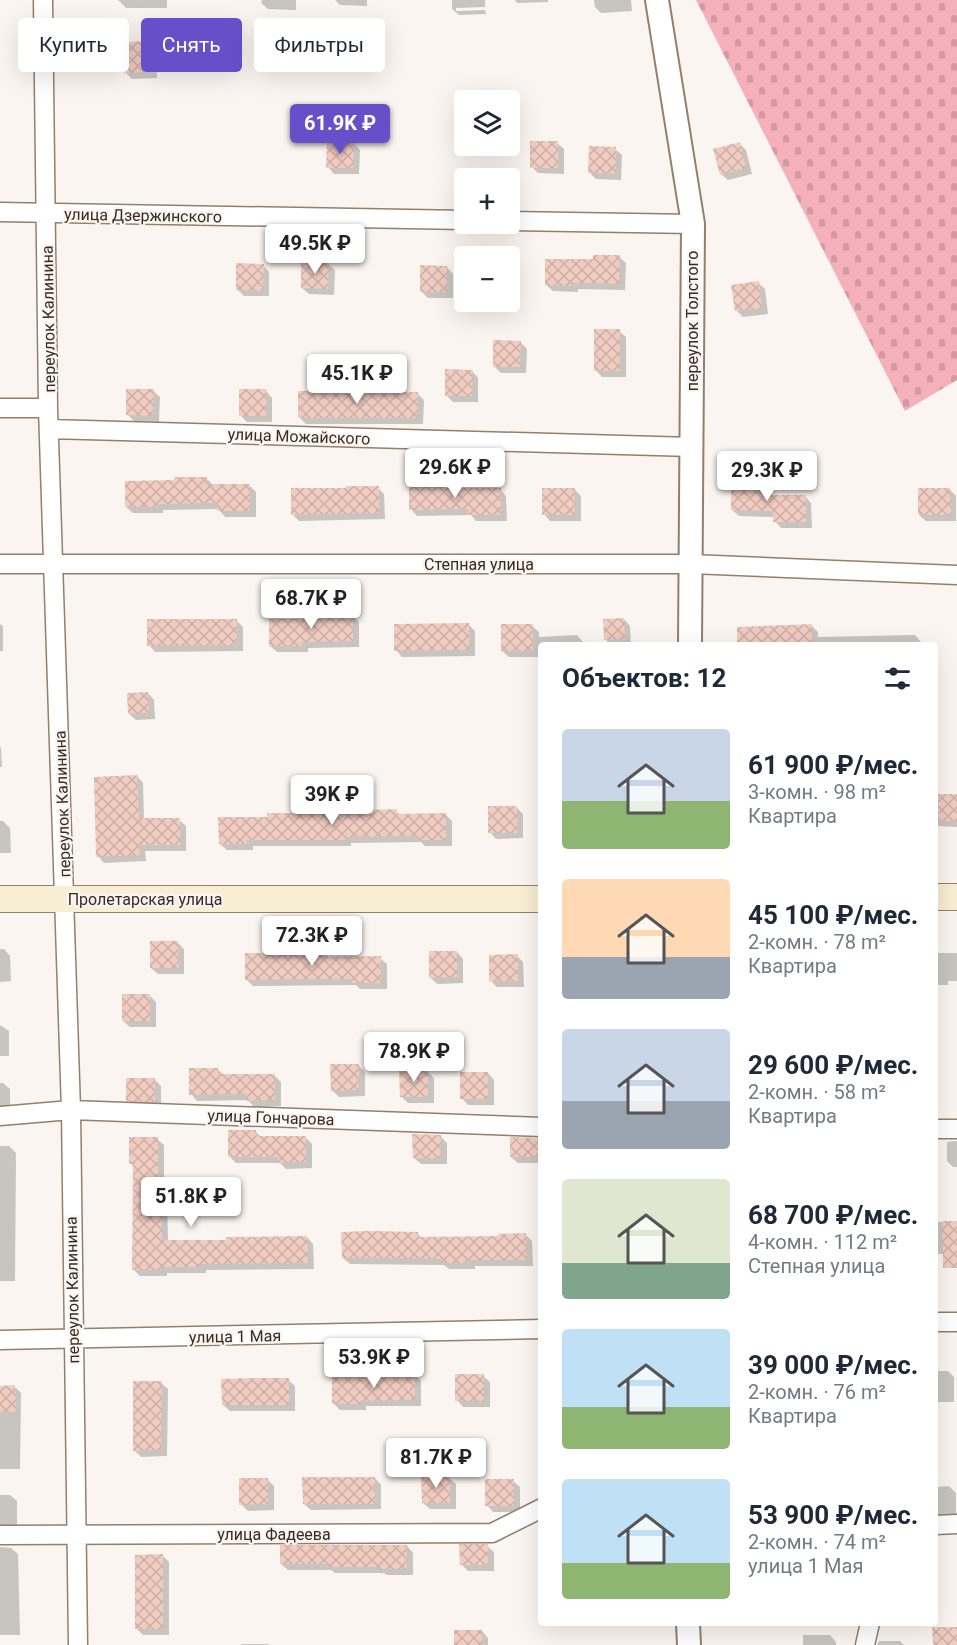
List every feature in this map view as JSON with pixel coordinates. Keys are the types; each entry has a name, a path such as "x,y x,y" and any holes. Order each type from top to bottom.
{"main road":[{"path":"938,897 957,897"},
{"name":"Пролетарская улица","path":"0,899 538,899"}],"street":[{"name":"переулок Калинина","path":"43,0 48,408 65,899 78,1645"},
{"name":"переулок Толстого","path":"657,0 693,224 690,642"},
{"name":"улица Дзержинского","path":"0,212 454,220"},
{"path":"520,221 693,224"},
{"path":"0,408 48,408"},
{"name":"улица Можайского","path":"49,429 692,447"},
{"name":"Степная улица","path":"0,564 54,566 691,564 957,575"},
{"name":"улица Гончарова","path":"0,1116 70,1110 538,1127"},
{"path":"938,1129 957,1129"},
{"path":"938,1322 957,1322"},
{"name":"улица 1 Мая","path":"0,1340 538,1329"},
{"name":"улица Фадеева","path":"0,1535 492,1533 538,1510"},
{"path":"938,1525 957,1524"},
{"path":"688,1626 689,1645"},
{"path":"865,1645 869,1626"}],"green space":[{"path":"696,0 957,0 957,380 905,411"}],"building":[{"path":"141,41 141,72 151,72 124,73 129,72 129,42"},
{"path":"327,141 354,142 353,168 326,168"},
{"path":"530,141 558,141 558,168 530,168"},
{"path":"740,142 746,168 720,175 713,149"},
{"path":"589,146 616,147 615,174 588,173"},
{"path":"593,255 620,255 619,284 545,285 545,259 593,259"},
{"path":"301,262 329,262 328,289 301,288"},
{"path":"236,263 264,264 263,291 236,290"},
{"path":"420,265 447,266 447,292 420,292"},
{"path":"759,281 762,308 735,311 731,285"},
{"path":"594,329 620,329 620,371 594,371"},
{"path":"493,340 521,341 520,367 493,367"},
{"path":"445,369 473,370 472,396 445,396"},
{"path":"126,389 154,389 153,416 126,415"},
{"path":"239,389 267,389 266,416 239,416"},
{"path":"298,391 418,392 417,418 298,418"},
{"path":"174,477 207,477 207,484 250,484 250,511 217,511 217,503 125,507 125,481 174,480"},
{"path":"731,478 758,478 758,495 806,495 806,522 773,522 773,511 731,510"},
{"path":"409,483 441,483 441,488 501,488 501,515 468,515 468,509 409,510"},
{"path":"346,486 379,486 379,513 291,515 291,488 346,488"},
{"path":"542,488 575,488 575,515 542,515"},
{"path":"918,488 950,488 951,515 918,515"},
{"path":"353,614 353,641 302,642 302,646 269,646 269,619 320,619 320,615"},
{"path":"624,618 625,639 604,640 603,619"},
{"path":"147,619 237,619 237,645 147,646"},
{"path":"469,623 469,650 394,651 394,624"},
{"path":"501,624 533,624 533,651 501,651"},
{"path":"812,624 812,642 737,642 737,627"},
{"path":"148,692 149,713 128,714 127,693"},
{"path":"137,775 139,818 180,818 180,845 139,845 140,855 96,857 94,777"},
{"path":"938,794 957,794 957,821 938,821"},
{"path":"488,806 517,806 517,833 488,833"},
{"path":"397,809 397,814 446,813 446,840 417,840 417,836 345,837 345,840 247,840 247,844 219,844 218,817 267,817 267,813 368,813 368,810"},
{"path":"150,941 178,941 179,968 150,968"},
{"path":"429,951 457,951 457,977 429,978"},
{"path":"245,953 326,953 326,957 381,956 381,983 352,983 352,979 245,980"},
{"path":"518,954 518,981 489,981 489,955"},
{"path":"122,994 150,994 150,1021 122,1021"},
{"path":"330,1064 359,1064 359,1090 331,1091"},
{"path":"189,1068 218,1068 218,1074 275,1074 275,1100 246,1101 246,1094 189,1095"},
{"path":"399,1070 428,1070 428,1097 400,1097"},
{"path":"460,1072 488,1072 488,1099 460,1099"},
{"path":"126,1078 155,1078 155,1102 126,1101"},
{"path":"228,1130 256,1130 256,1136 306,1136 306,1162 278,1163 278,1157 228,1157"},
{"path":"412,1134 441,1135 441,1158 413,1158"},
{"path":"129,1137 158,1137 158,1187 161,1187 162,1240 307,1236 308,1263 200,1264 200,1267 132,1270 133,1164 129,1164"},
{"path":"510,1137 538,1138 538,1157 510,1157"},
{"path":"942,1221 957,1221 957,1268 943,1268"},
{"path":"341,1232 418,1232 418,1237 498,1236 498,1234 526,1233 527,1260 469,1260 469,1263 441,1263 441,1259 342,1258"},
{"path":"386,1373 415,1373 415,1400 332,1404 332,1377 386,1377"},
{"path":"455,1374 484,1374 484,1401 455,1401"},
{"path":"289,1378 289,1405 222,1405 221,1379"},
{"path":"133,1381 162,1381 161,1450 133,1451"},
{"path":"15,1385 16,1412 0,1412 0,1386"},
{"path":"421,1476 450,1476 450,1503 422,1503"},
{"path":"302,1477 375,1477 375,1504 303,1504"},
{"path":"239,1478 268,1478 268,1504 239,1505"},
{"path":"485,1479 514,1479 514,1506 485,1506"},
{"path":"459,1544 488,1544 488,1565 460,1565"},
{"path":"280,1545 407,1545 407,1569 327,1567 327,1564 280,1564"},
{"path":"163,1554 163,1629 135,1629 135,1555"},
{"path":"932,1627 957,1627 957,1645 933,1645"},
{"path":"454,1630 482,1630 483,1645 454,1645"}]}
